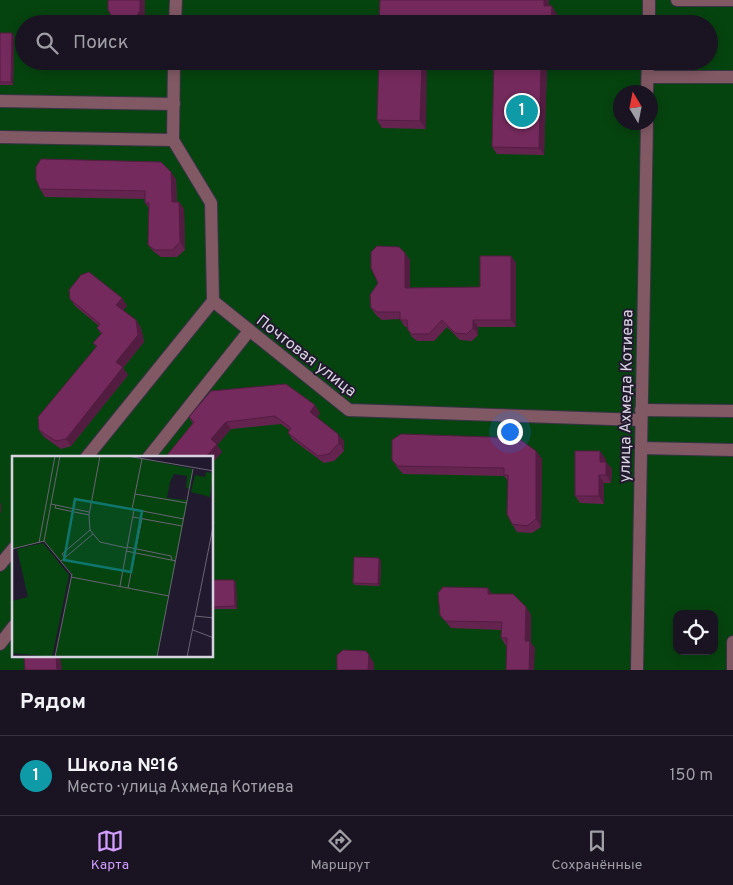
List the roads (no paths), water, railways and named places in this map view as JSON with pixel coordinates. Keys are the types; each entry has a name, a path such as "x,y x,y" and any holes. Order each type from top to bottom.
{"street":[{"path":"175,15 176,0"},
{"path":"649,0 649,15"},
{"path":"677,0 733,0"},
{"path":"88,456 213,301 211,203 173,140 174,70"},
{"path":"647,85 648,70"},
{"path":"648,77 733,77"},
{"path":"0,101 174,104"},
{"name":"улица Ахмеда Котиева","path":"637,670 647,130"},
{"path":"0,137 173,140"},
{"name":"Почтовая улица","path":"213,301 349,410 641,415 733,411"},
{"path":"150,456 249,331"},
{"path":"641,448 733,450"},
{"path":"0,565 12,550"},
{"path":"1,639 12,628"},
{"path":"733,642 733,670"}],"place":[{"name":"Школа №16","path":"522,111"}]}
